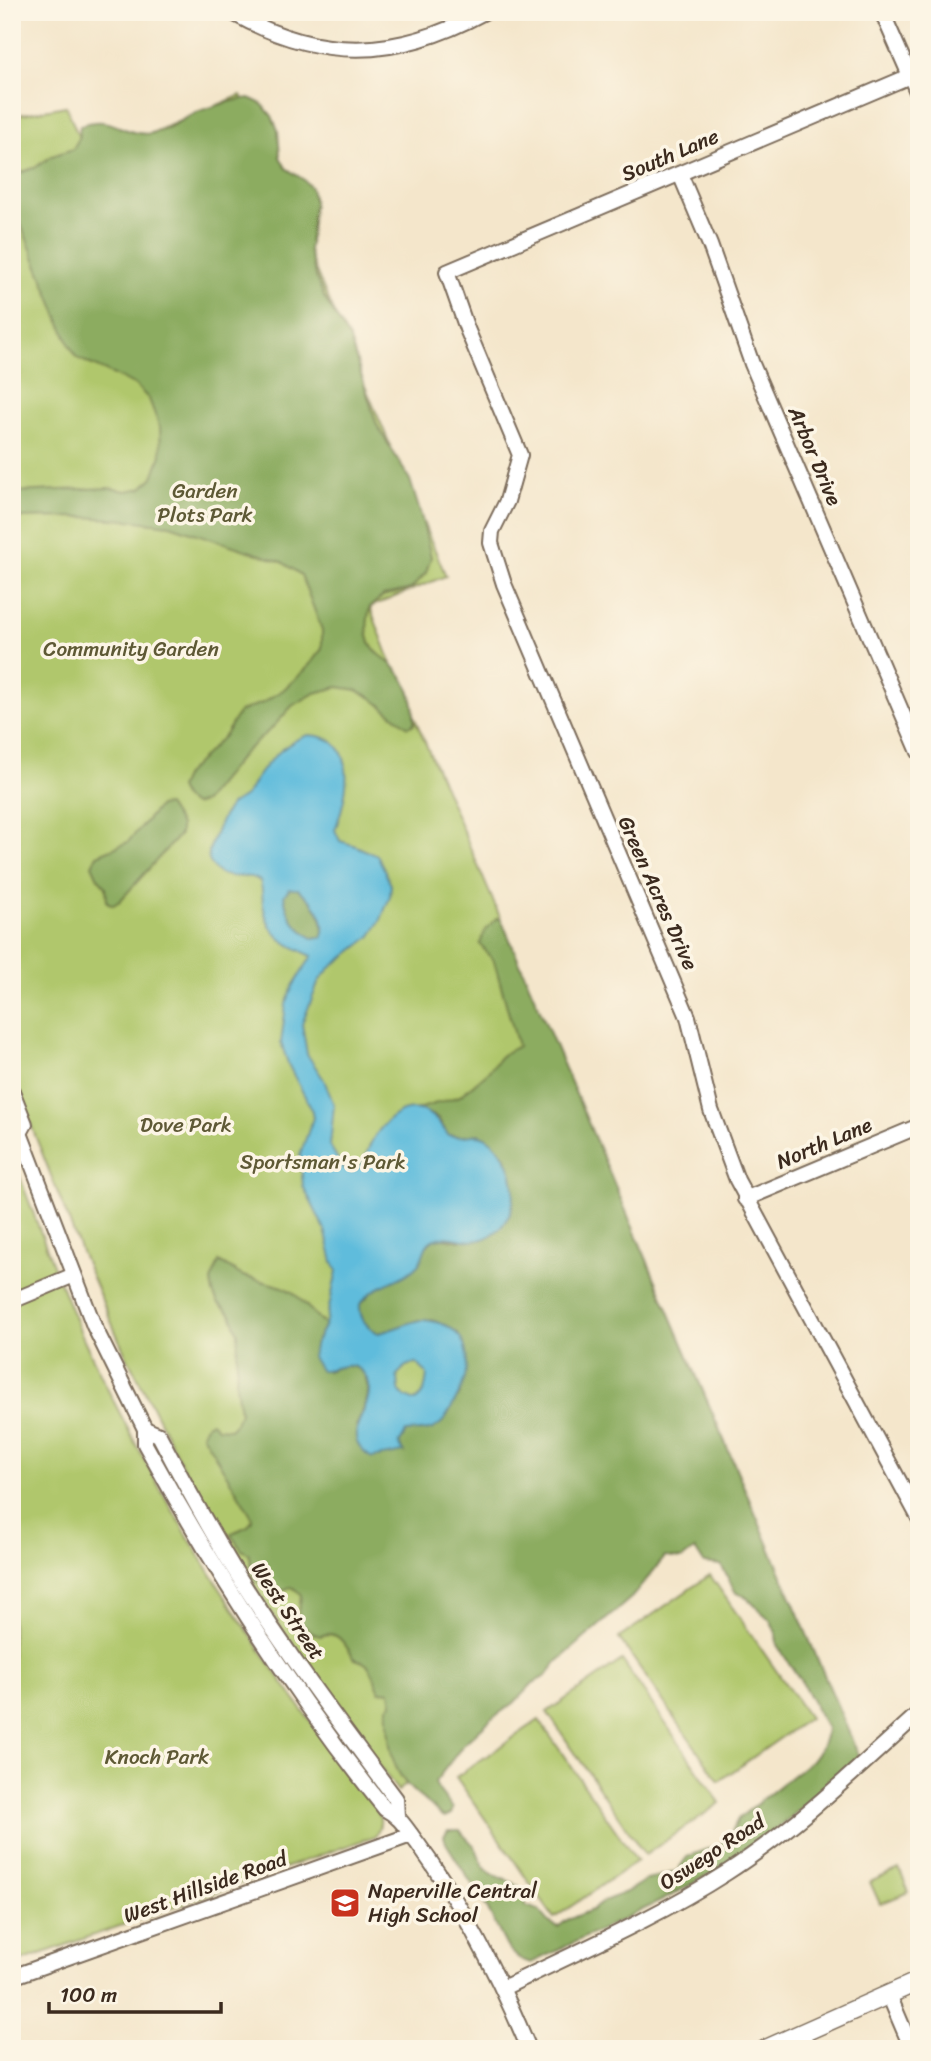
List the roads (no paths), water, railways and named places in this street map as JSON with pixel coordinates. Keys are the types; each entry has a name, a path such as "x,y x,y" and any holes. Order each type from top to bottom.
{"main road":[{"path":"766,2049 919,1981"}],"street":[{"path":"231,12 279,36 310,45 347,49 391,47 425,40 462,18 484,12"},
{"path":"882,12 919,96"},
{"name":"South Lane","path":"447,272 910,76"},
{"name":"Arbor Drive","path":"680,174 710,245 752,365 919,752"},
{"name":"Green Acres Drive","path":"447,272 467,329 520,456 508,501 492,531 491,543 496,564 688,1017 711,1110 729,1161 746,1199 919,1518"},
{"name":"West Street","path":"12,1091 25,1124 16,1132 94,1326 145,1429 159,1435 206,1522 255,1601 315,1690 396,1799 397,1816 457,1903 503,1988 529,2049"},
{"name":"North Lane","path":"746,1199 919,1126"},
{"path":"12,1301 74,1275"},
{"name":"Oswego Road","path":"503,1988 660,1911 727,1872 802,1816 919,1713"},
{"name":"West Hillside Road","path":"12,1976 411,1835"},
{"path":"889,1995 912,2049"}],"water":[{"path":"308,735 325,738 337,746 346,770 346,786 335,830 340,841 378,856 391,885 390,896 380,922 370,937 329,969 319,981 302,1024 307,1054 324,1080 334,1105 330,1146 343,1168 352,1172 364,1159 375,1136 393,1116 412,1109 422,1111 431,1115 448,1135 481,1135 497,1147 512,1174 514,1190 507,1219 497,1231 477,1240 447,1237 431,1241 412,1271 375,1290 360,1304 364,1321 378,1333 424,1320 453,1330 462,1340 466,1351 465,1377 443,1422 430,1430 406,1432 399,1444 404,1452 372,1458 361,1449 356,1439 368,1398 369,1387 365,1375 352,1366 320,1370 312,1357 314,1346 325,1325 337,1271 325,1230 303,1186 300,1155 313,1118 311,1108 289,1066 281,1043 286,1004 293,986 312,956 286,943 269,924 260,881 255,878 227,876 214,868 209,860 212,841 227,810 247,794 272,759","holes":["289,889 298,889 318,910 323,923 322,937 312,938 293,920 284,896","417,1363 427,1374 423,1393 415,1401 399,1391 397,1375 406,1366"]}],"place":[{"name":"Naperville Central High School","path":"345,1903"}],"park label":[{"name":"Garden Plots Park","path":"205,503"},
{"name":"Community Garden","path":"131,649"},
{"name":"Dove Park","path":"186,1125"},
{"name":"Sportsman's Park","path":"323,1162"},
{"name":"Knoch Park","path":"157,1757"}]}
